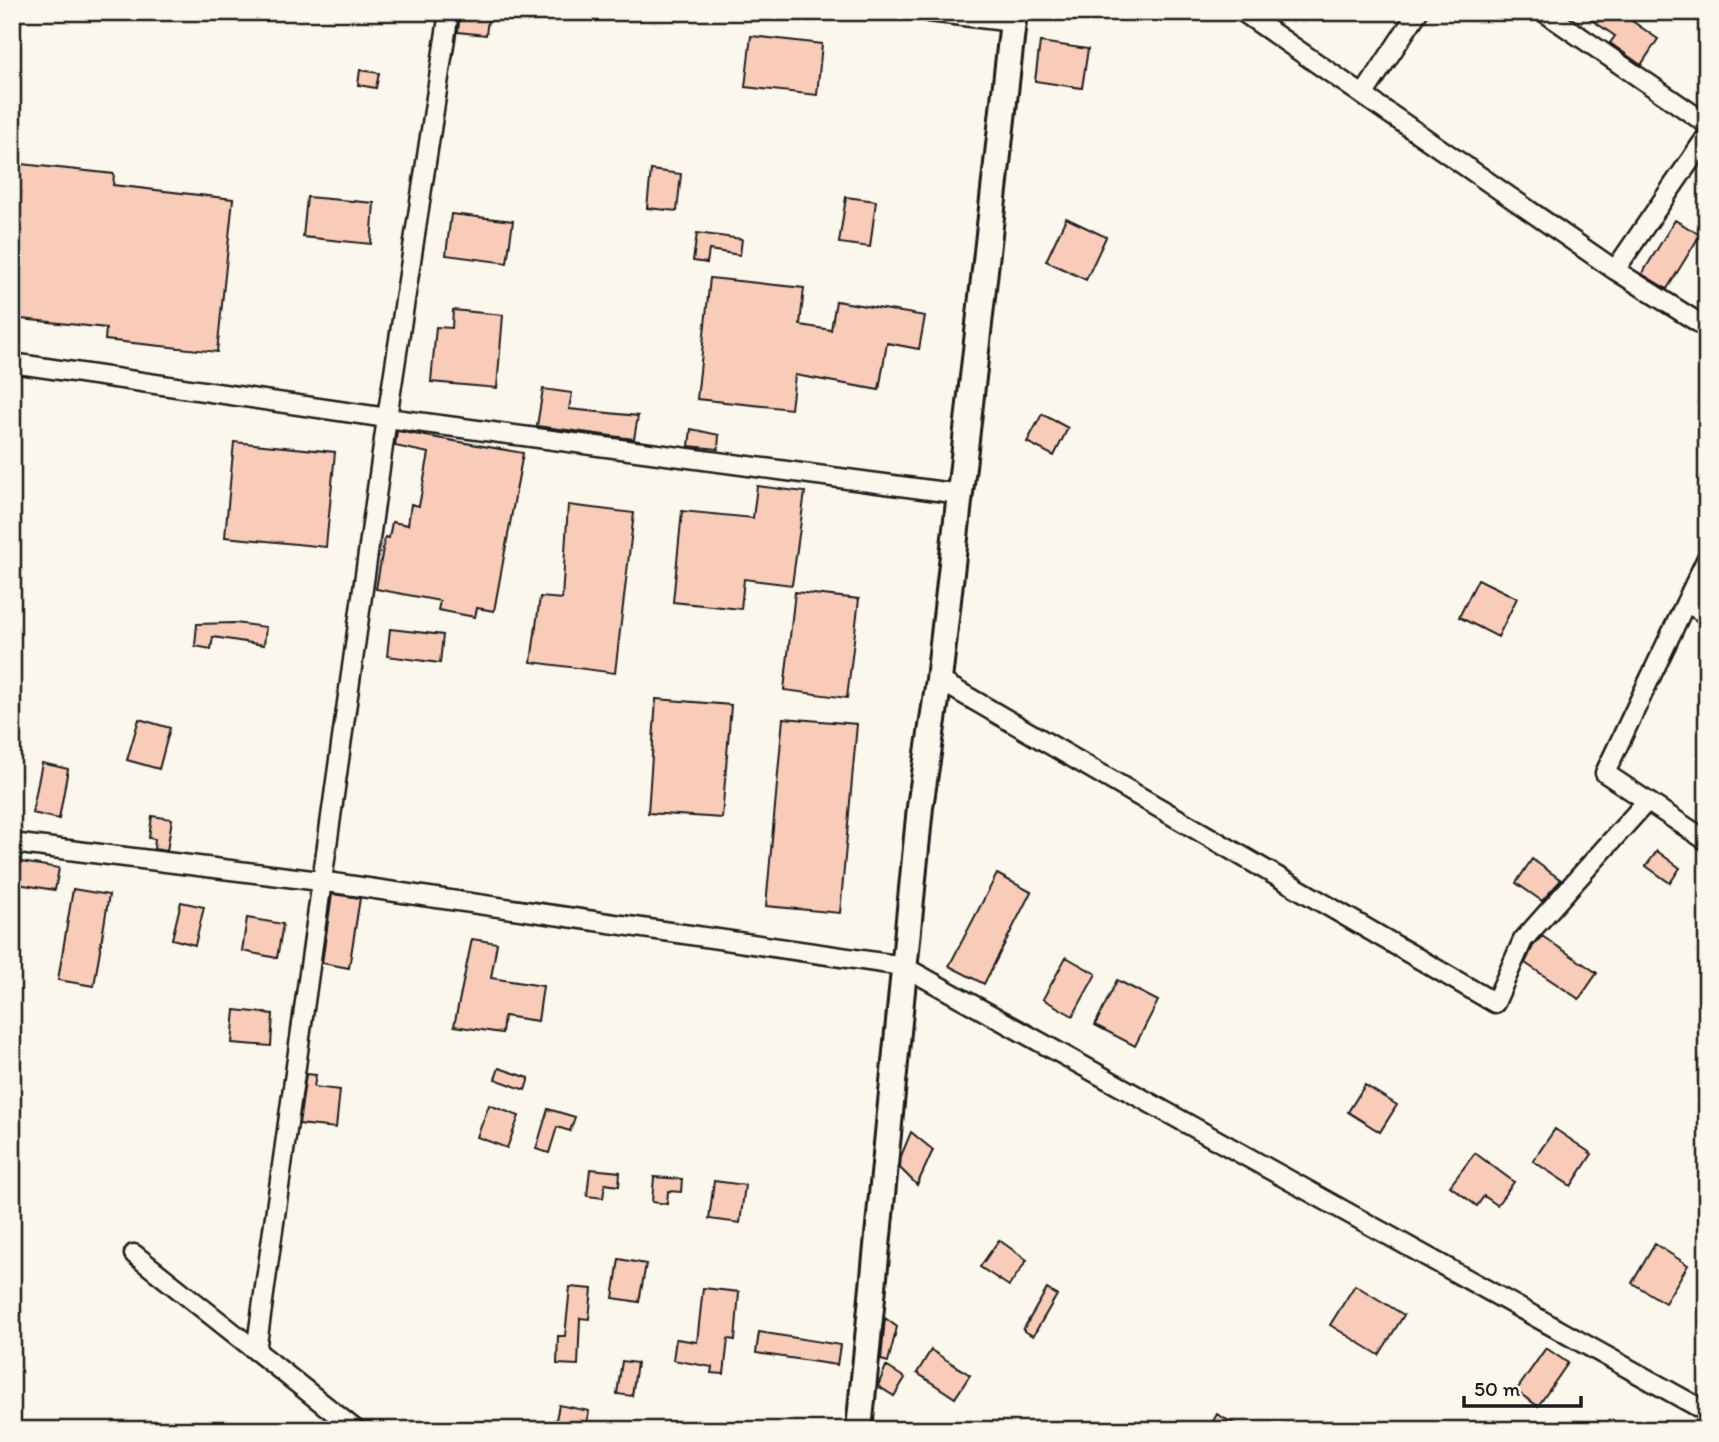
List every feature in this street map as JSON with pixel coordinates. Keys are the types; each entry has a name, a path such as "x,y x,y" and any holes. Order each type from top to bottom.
{"street":[{"path":"256,1350 320,881 449,12"},
{"path":"859,1430 920,807 939,680 1014,17 929,12"},
{"path":"1243,12 1615,270 1707,328"},
{"path":"1364,94 1418,12"},
{"path":"1544,12 1707,124"},
{"path":"1615,270 1707,136"},
{"path":"12,363 387,418 960,494"},
{"path":"1707,558 1605,773 1707,841"},
{"path":"1686,602 1707,615"},
{"path":"939,680 1495,1003 1524,940 1647,801"},
{"path":"12,843 320,881 903,966 1707,1412"},
{"path":"134,1254 356,1430"}],"building":[{"path":"460,12 489,12 486,35 458,32"},
{"path":"1580,12 1619,12 1658,39 1641,65 1610,43 1615,36"},
{"path":"751,36 822,44 817,95 745,87"},
{"path":"1040,42 1088,49 1082,88 1035,81"},
{"path":"360,70 379,73 376,88 358,85"},
{"path":"12,163 114,174 113,185 233,199 217,352 105,340 106,328 12,318"},
{"path":"651,170 681,174 677,211 647,208"},
{"path":"307,197 374,203 371,244 303,237"},
{"path":"846,197 876,201 870,247 839,243"},
{"path":"451,214 513,221 507,263 446,255"},
{"path":"1066,218 1106,237 1086,280 1046,261"},
{"path":"1675,220 1700,235 1667,289 1642,274"},
{"path":"697,233 742,239 740,255 709,250 707,263 693,261"},
{"path":"710,278 804,288 800,325 831,330 836,301 925,316 919,349 887,343 879,390 795,375 791,409 697,399"},
{"path":"453,310 503,315 497,388 431,382 436,327 452,328"},
{"path":"543,389 572,393 569,409 638,416 634,439 537,426"},
{"path":"1042,414 1068,428 1054,456 1027,442"},
{"path":"691,429 719,435 718,449 689,446"},
{"path":"397,431 523,453 494,611 477,608 475,617 438,610 440,601 376,589 385,537 389,538 392,522 408,525 411,504 419,506 429,453 395,446"},
{"path":"234,442 335,452 326,547 225,537"},
{"path":"757,486 805,492 792,585 744,579 741,609 673,602 682,511 753,518"},
{"path":"568,505 634,513 615,673 531,662 540,597 562,599"},
{"path":"1478,579 1517,598 1498,637 1459,617"},
{"path":"795,592 859,599 847,698 784,690"},
{"path":"235,623 266,627 264,645 213,637 211,649 195,646 197,624"},
{"path":"390,629 443,635 440,663 387,656"},
{"path":"656,699 731,705 722,818 648,813"},
{"path":"783,718 857,724 840,913 766,906"},
{"path":"139,719 170,728 159,769 127,760"},
{"path":"42,763 68,769 59,819 32,813"},
{"path":"152,816 172,819 167,851 154,849 155,839 149,838"},
{"path":"1657,851 1680,868 1670,883 1646,866"},
{"path":"1532,859 1561,880 1542,901 1516,883"},
{"path":"21,862 59,868 55,890 17,884"},
{"path":"997,874 1031,892 984,984 949,966"},
{"path":"73,889 109,895 94,986 58,980"},
{"path":"332,894 360,898 349,968 322,963"},
{"path":"181,902 204,907 195,945 172,939"},
{"path":"247,918 283,924 277,958 242,951"},
{"path":"1542,936 1597,973 1579,999 1525,963 1533,946"},
{"path":"472,939 497,943 491,978 543,986 538,1021 504,1016 502,1033 454,1026"},
{"path":"1066,957 1096,974 1073,1016 1043,999"},
{"path":"1117,980 1158,1001 1135,1046 1095,1025"},
{"path":"235,1010 273,1014 271,1046 232,1043"},
{"path":"499,1068 529,1078 525,1090 495,1079"},
{"path":"306,1074 316,1075 314,1087 340,1090 336,1128 299,1124"},
{"path":"1365,1085 1397,1105 1380,1132 1348,1112"},
{"path":"489,1105 519,1116 507,1148 477,1137"},
{"path":"548,1109 575,1117 570,1131 557,1127 549,1153 536,1149"},
{"path":"1555,1129 1592,1154 1571,1186 1533,1161"},
{"path":"911,1132 933,1150 917,1185 900,1168 901,1156"},
{"path":"1475,1153 1514,1182 1497,1205 1484,1196 1477,1206 1450,1186"},
{"path":"590,1169 620,1172 619,1186 605,1184 603,1198 587,1196"},
{"path":"654,1177 682,1179 681,1192 668,1191 667,1204 652,1202"},
{"path":"714,1181 745,1185 740,1223 709,1219"},
{"path":"999,1240 1027,1260 1009,1286 980,1267"},
{"path":"1655,1244 1688,1265 1665,1303 1632,1283"},
{"path":"619,1259 646,1264 639,1302 613,1298"},
{"path":"1355,1285 1404,1315 1379,1355 1330,1325"},
{"path":"570,1287 592,1289 589,1319 580,1318 578,1365 557,1364 558,1336 565,1336"},
{"path":"703,1288 739,1292 735,1340 728,1339 724,1374 711,1373 712,1367 673,1360 676,1339 697,1342"},
{"path":"1047,1289 1057,1295 1033,1336 1023,1330"},
{"path":"885,1318 897,1327 888,1362 881,1360"},
{"path":"759,1332 840,1345 837,1365 756,1353"},
{"path":"1546,1348 1568,1363 1538,1406 1516,1391"},
{"path":"931,1350 970,1375 955,1398 917,1373"},
{"path":"622,1361 637,1363 632,1396 617,1394"},
{"path":"886,1366 905,1378 894,1396 878,1386"},
{"path":"559,1405 589,1411 586,1430 554,1430"},
{"path":"1217,1414 1245,1430 1208,1430"}]}
